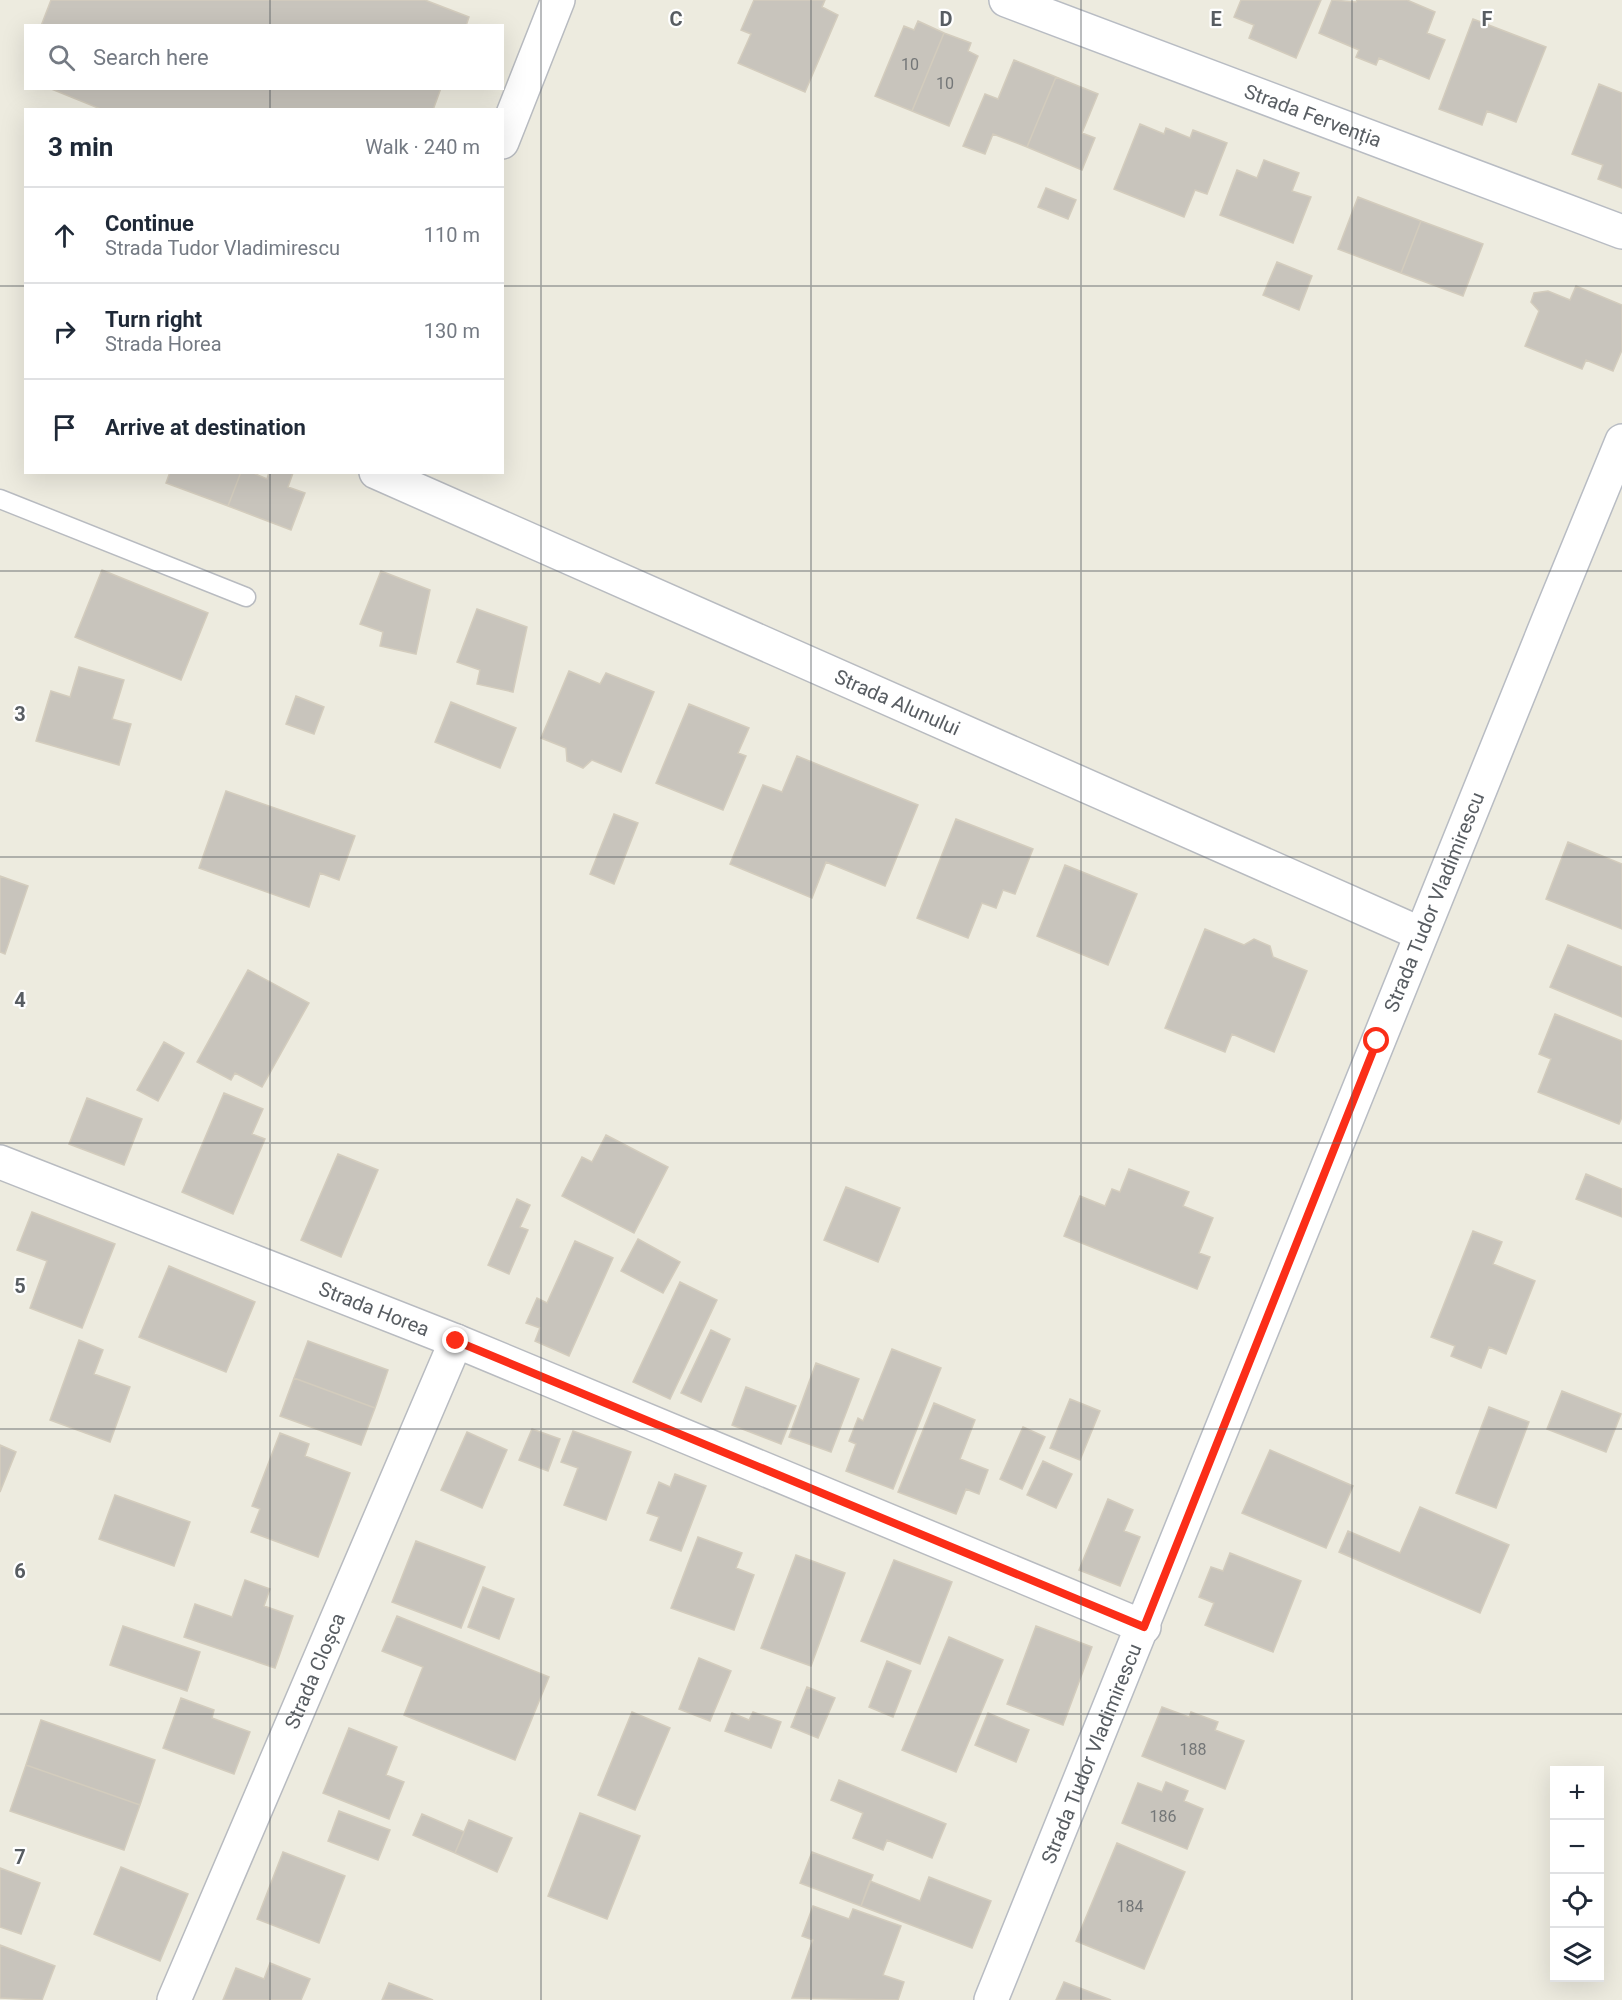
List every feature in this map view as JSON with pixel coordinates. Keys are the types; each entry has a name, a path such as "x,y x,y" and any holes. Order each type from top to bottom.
{"street":[{"path":"504,137 558,0"},
{"name":"Strada Fervenția","path":"1006,0 1622,232"},
{"name":"Strada Tudor Vladimirescu","path":"991,2000 1144,1627 1419,933 1622,441"},
{"name":"Strada Alunului","path":"381,474 1419,933"},
{"name":"Strada Horea","path":"0,1162 456,1341 1144,1627"},
{"name":"Strada Cloșca","path":"174,2000 456,1341"}],"lane":[{"path":"0,499 246,597"}],"building":[{"path":"51,0 425,0 469,17 467,24 42,24"},
{"path":"754,0 825,0 822,7 838,15 805,92 738,63 751,34 741,30"},
{"path":"1241,0 1321,0 1296,58 1249,38 1254,25 1234,17"},
{"path":"1332,0 1356,2 1357,0 1407,0 1435,12 1427,33 1445,40 1429,79 1379,58 1376,65 1356,57 1359,50 1319,33"},
{"path":"1473,19 1546,47 1516,122 1487,111 1482,125 1439,109"},
{"path":"918,21 944,33 912,111 875,96 904,26 914,30"},
{"path":"944,33 971,43 968,51 978,56 949,126 912,111"},
{"path":"1014,60 1056,77 1027,147 993,134 985,154 963,146 985,94 998,99"},
{"path":"1056,77 1098,94 1082,133 1095,138 1082,170 1027,147"},
{"path":"1599,84 1622,93 1622,188 1598,179 1603,165 1572,154"},
{"path":"54,90 440,90 434,108 98,108"},
{"path":"1140,124 1164,134 1166,128 1190,138 1193,130 1227,143 1207,194 1195,190 1184,217 1114,189"},
{"path":"1264,160 1299,173 1292,191 1311,197 1293,243 1220,215 1237,170 1257,178"},
{"path":"1046,188 1076,200 1068,219 1038,207"},
{"path":"1358,197 1421,221 1401,273 1338,249"},
{"path":"1421,221 1483,244 1463,296 1401,273"},
{"path":"1277,262 1312,276 1299,310 1263,295"},
{"path":"1576,286 1622,305 1622,350 1613,371 1586,360 1582,369 1525,346 1539,311 1531,302 1534,293 1548,291 1570,300"},
{"path":"169,474 240,474 228,506 166,483"},
{"path":"240,474 256,474 267,479 268,474 293,474 288,487 305,493 291,530 228,506"},
{"path":"102,570 208,613 181,680 75,637"},
{"path":"381,571 430,590 416,654 380,646 383,632 360,624"},
{"path":"477,609 527,627 513,692 477,684 480,670 457,662"},
{"path":"79,667 124,680 112,719 131,724 119,765 36,741 51,691 70,697"},
{"path":"569,671 600,684 606,673 654,692 621,772 592,760 583,768 567,761 566,748 541,738"},
{"path":"296,696 324,707 314,734 286,724"},
{"path":"451,702 516,728 500,768 435,742"},
{"path":"689,704 749,728 738,753 746,756 723,810 656,783"},
{"path":"797,756 918,805 885,886 826,862 812,898 730,864 763,785 782,792"},
{"path":"226,791 355,836 339,880 320,873 309,907 199,868"},
{"path":"614,814 638,823 614,884 590,874"},
{"path":"956,819 1033,849 1015,894 1003,890 996,908 982,903 968,938 917,918"},
{"path":"1568,842 1622,864 1622,929 1546,899"},
{"path":"1065,865 1137,894 1108,965 1037,936"},
{"path":"0,876 28,886 5,954 0,952"},
{"path":"1205,929 1244,945 1254,939 1270,946 1273,957 1307,971 1274,1052 1232,1034 1225,1052 1165,1028"},
{"path":"1568,945 1622,967 1622,1017 1550,987"},
{"path":"248,970 309,1003 262,1087 235,1073 231,1080 197,1062"},
{"path":"1555,1014 1622,1041 1622,1117 1619,1124 1538,1092 1551,1059 1539,1054"},
{"path":"164,1042 184,1053 158,1101 137,1090"},
{"path":"224,1093 263,1109 252,1134 265,1139 233,1214 182,1192"},
{"path":"87,1098 142,1119 124,1165 69,1144"},
{"path":"606,1135 668,1167 634,1233 562,1196 582,1157 592,1162"},
{"path":"338,1154 378,1170 341,1257 301,1240"},
{"path":"1129,1169 1189,1192 1183,1206 1213,1218 1199,1253 1210,1257 1197,1289 1064,1236 1080,1196 1105,1206 1112,1189 1120,1192"},
{"path":"1586,1174 1622,1189 1622,1217 1576,1199"},
{"path":"846,1187 900,1208 878,1262 824,1240"},
{"path":"517,1199 530,1205 520,1227 528,1230 509,1274 488,1265"},
{"path":"32,1212 115,1244 82,1328 30,1308 47,1261 17,1250"},
{"path":"1473,1231 1502,1242 1493,1264 1535,1281 1506,1354 1489,1347 1481,1368 1451,1356 1455,1346 1431,1337"},
{"path":"638,1239 680,1262 663,1293 621,1271"},
{"path":"575,1241 613,1258 569,1356 535,1341 540,1328 526,1323 537,1298 547,1303"},
{"path":"169,1266 255,1302 226,1372 139,1337"},
{"path":"680,1282 717,1300 670,1399 633,1382"},
{"path":"711,1330 730,1339 701,1402 681,1393"},
{"path":"79,1340 103,1350 94,1374 130,1387 110,1442 50,1420"},
{"path":"308,1341 388,1370 375,1408 294,1378"},
{"path":"892,1349 941,1368 893,1489 846,1471 856,1444 849,1441 858,1418 863,1421"},
{"path":"816,1363 859,1379 831,1452 789,1437"},
{"path":"294,1378 375,1408 361,1445 280,1416"},
{"path":"746,1387 796,1406 781,1444 732,1425"},
{"path":"1562,1391 1621,1414 1606,1452 1547,1429"},
{"path":"1070,1399 1100,1411 1080,1460 1050,1448"},
{"path":"934,1403 975,1420 960,1459 988,1470 979,1494 966,1489 956,1514 898,1492"},
{"path":"1489,1407 1529,1422 1496,1508 1456,1493"},
{"path":"1023,1427 1045,1437 1022,1489 1000,1479"},
{"path":"532,1429 560,1439 548,1471 519,1460"},
{"path":"573,1431 631,1452 606,1520 564,1505 578,1468 561,1462"},
{"path":"467,1432 507,1450 482,1508 441,1490"},
{"path":"280,1433 309,1444 305,1456 350,1473 318,1557 251,1532 260,1509 252,1506"},
{"path":"0,1445 16,1452 0,1492"},
{"path":"1270,1450 1353,1486 1326,1548 1242,1513"},
{"path":"1043,1461 1072,1474 1056,1508 1027,1495"},
{"path":"675,1474 706,1486 681,1551 650,1540 659,1517 647,1513 659,1482 670,1487"},
{"path":"115,1495 190,1522 174,1566 99,1539"},
{"path":"1108,1499 1133,1510 1124,1531 1140,1537 1120,1586 1079,1570"},
{"path":"1420,1507 1509,1545 1480,1613 1339,1552 1348,1531 1400,1553"},
{"path":"698,1537 742,1553 736,1568 754,1575 734,1630 671,1608"},
{"path":"416,1541 485,1567 461,1628 392,1602"},
{"path":"1230,1553 1301,1581 1273,1652 1205,1625 1214,1603 1199,1597 1211,1567 1223,1571"},
{"path":"796,1555 845,1573 811,1666 761,1648"},
{"path":"894,1560 952,1582 920,1664 861,1641"},
{"path":"245,1580 270,1589 264,1606 293,1616 275,1668 184,1637 195,1604 232,1617"},
{"path":"483,1587 514,1599 499,1639 468,1627"},
{"path":"397,1616 549,1677 515,1760 404,1715 423,1667 382,1651"},
{"path":"123,1626 200,1652 187,1691 110,1665"},
{"path":"1036,1626 1092,1647 1063,1725 1007,1704"},
{"path":"949,1637 1003,1660 956,1772 902,1750"},
{"path":"699,1658 731,1671 710,1721 679,1709"},
{"path":"887,1661 911,1671 893,1717 869,1707"},
{"path":"807,1687 835,1698 818,1738 791,1727"},
{"path":"181,1698 214,1710 212,1718 250,1732 234,1774 163,1748"},
{"path":"1162,1707 1189,1717 1191,1712 1218,1722 1215,1730 1244,1741 1225,1789 1142,1756"},
{"path":"632,1712 670,1728 635,1810 598,1795"},
{"path":"753,1712 781,1722 771,1748 725,1731 732,1713 749,1720"},
{"path":"988,1713 1029,1730 1016,1762 975,1745"},
{"path":"41,1720 155,1760 140,1805 26,1765"},
{"path":"349,1728 397,1747 386,1775 404,1782 389,1819 323,1793"},
{"path":"26,1765 140,1805 124,1850 10,1811"},
{"path":"839,1780 946,1824 932,1858 887,1840 883,1850 853,1838 863,1813 831,1800"},
{"path":"1166,1782 1188,1791 1184,1801 1203,1809 1187,1849 1122,1823 1138,1783 1162,1792"},
{"path":"339,1811 390,1830 378,1860 328,1841"},
{"path":"580,1813 640,1836 607,1919 548,1896"},
{"path":"422,1814 464,1832 455,1853 413,1835"},
{"path":"469,1820 512,1838 497,1872 455,1853"},
{"path":"1117,1843 1185,1872 1144,1969 1076,1941"},
{"path":"283,1852 345,1876 319,1943 257,1919"},
{"path":"812,1852 873,1875 861,1906 800,1883"},
{"path":"121,1867 188,1894 160,1961 94,1934"},
{"path":"0,1868 40,1883 21,1934 0,1927"},
{"path":"929,1877 991,1901 972,1948 861,1906 870,1881 920,1901"},
{"path":"813,1906 849,1919 853,1909 901,1926 883,1975 904,1982 898,2000 792,1998 813,1940 802,1936"},
{"path":"0,1945 55,1966 42,2000 0,1998"},
{"path":"270,1963 310,1979 301,2000 223,2000 236,1968 264,1979"},
{"path":"1064,1982 1111,2000 1056,2000"},
{"path":"389,1983 433,2000 382,2000"}],"route":[{"path":"456,1341 1144,1627 1377,1041"}]}
